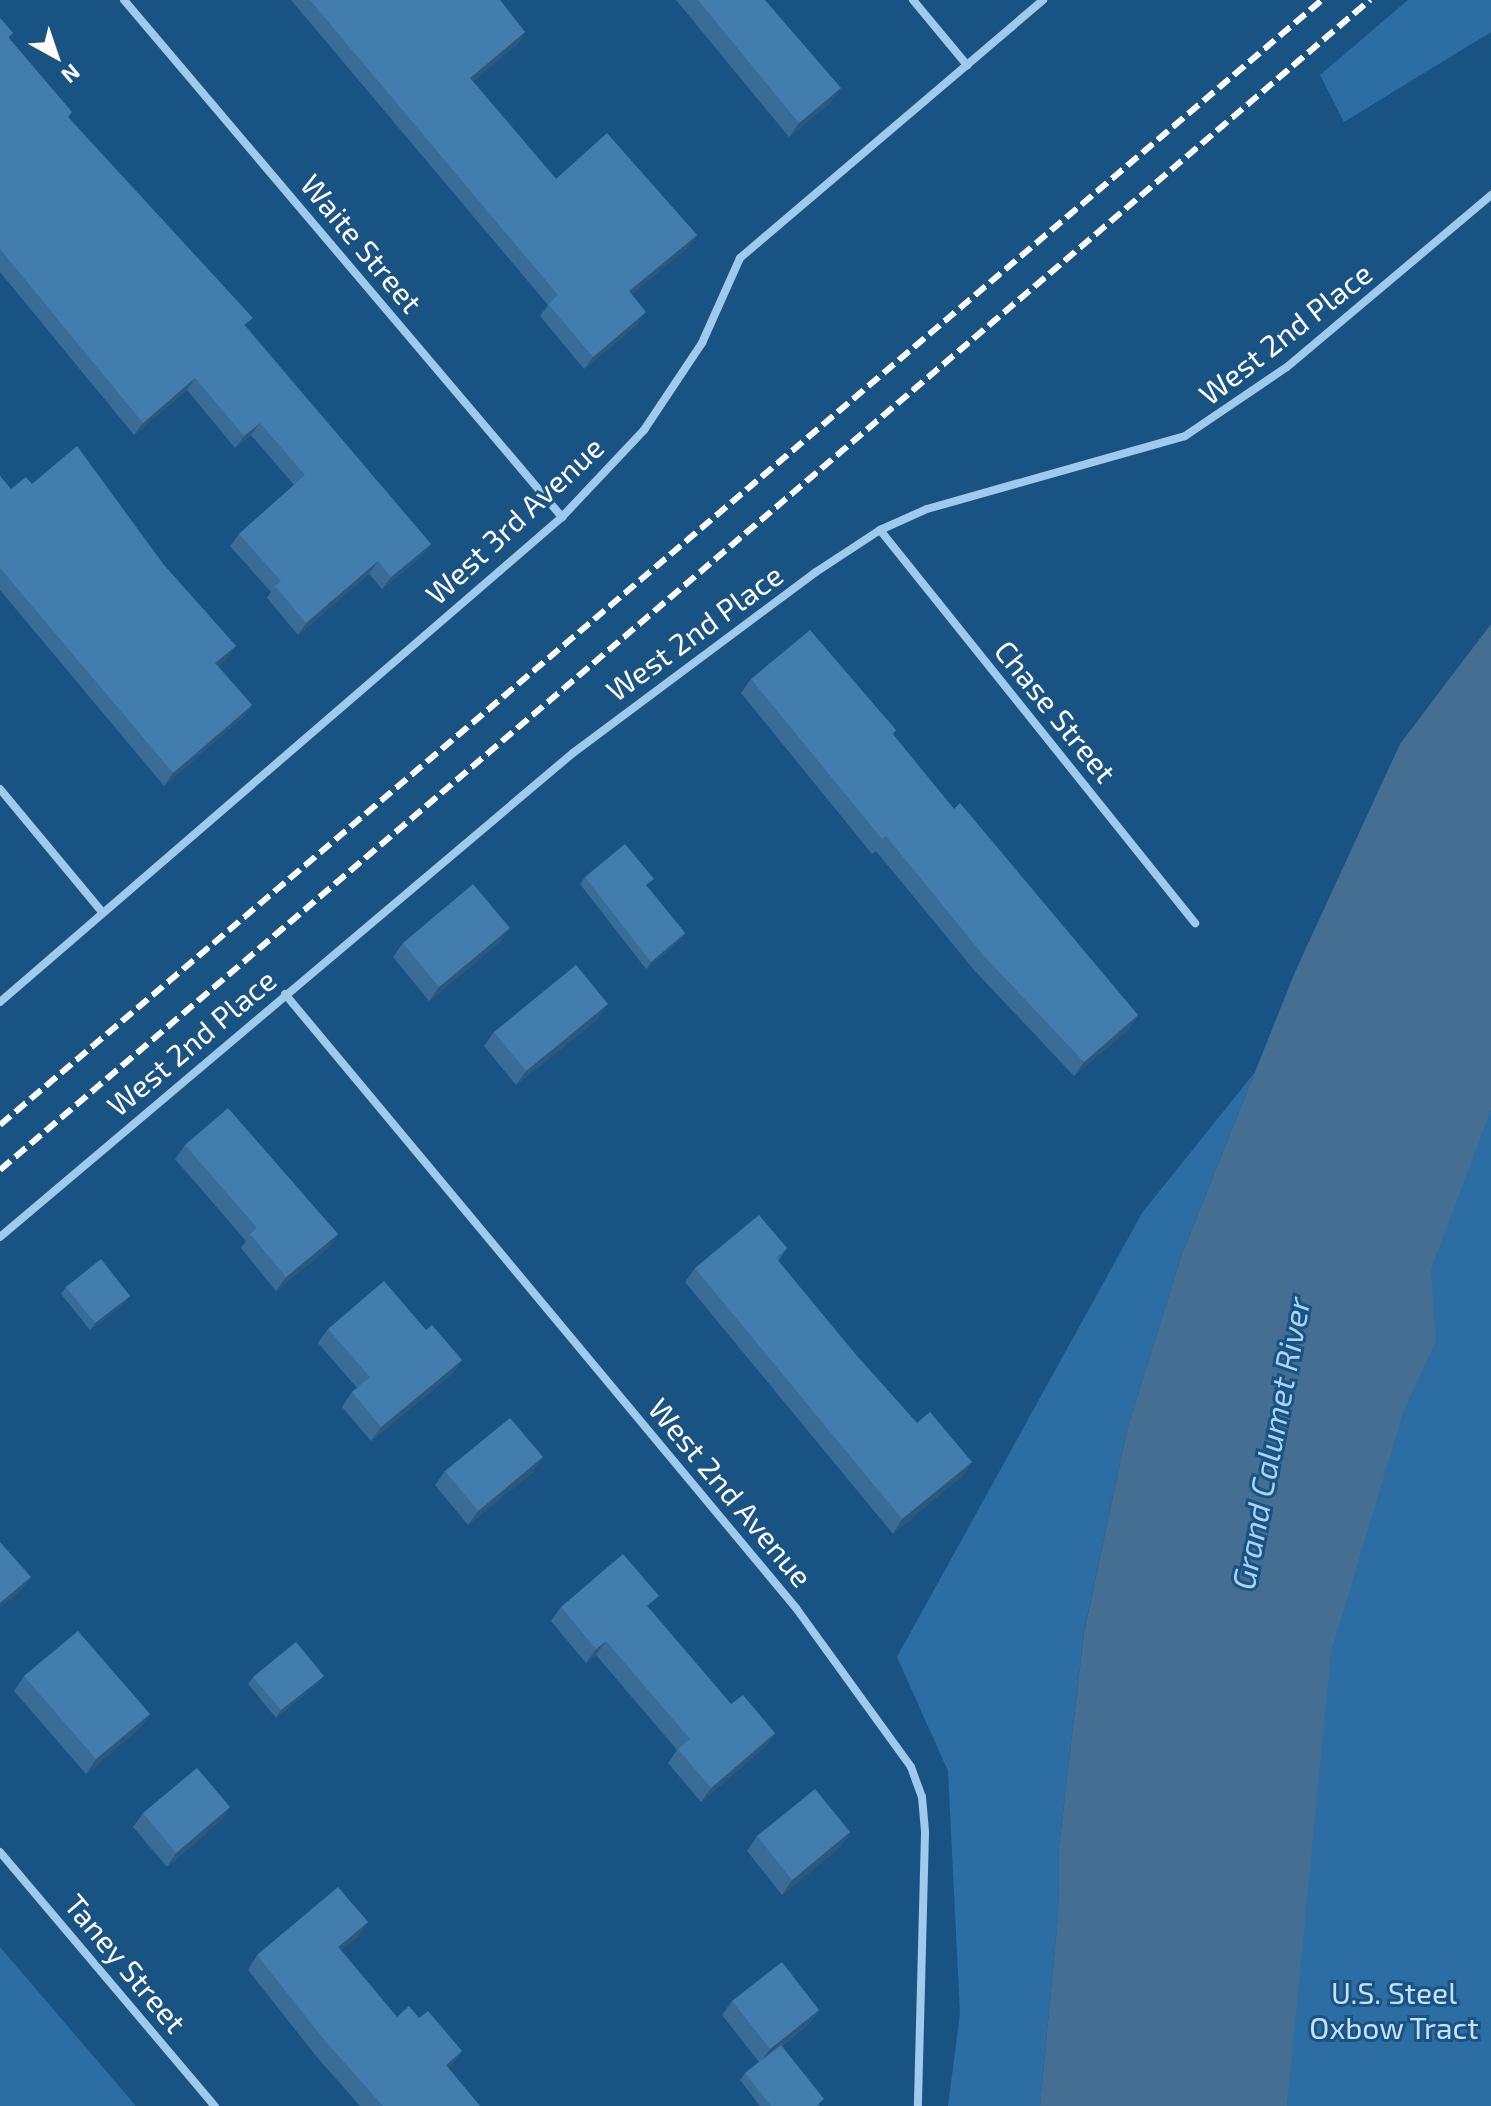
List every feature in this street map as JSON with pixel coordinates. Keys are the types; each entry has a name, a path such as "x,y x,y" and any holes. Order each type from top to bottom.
{"street":[{"name":"Waite Street","path":"124,0 562,517"},
{"path":"913,0 967,65"},
{"name":"West 3rd Avenue","path":"0,1002 562,517 644,430 702,343 740,258 1043,0"},
{"name":"West 2nd Place","path":"0,1237 285,994 654,689 880,530 971,494 1127,456 1185,436 1298,358 1491,195"},
{"name":"Chase Street","path":"880,530 1195,923"},
{"path":"0,789 103,913"},
{"name":"West 2nd Avenue","path":"285,994 796,1608 902,1751 918,1781 925,1833 918,2106"},
{"name":"Taney Street","path":"0,1852 215,2106"}],"green space":[{"path":"1408,0 1491,0 1491,32 1344,122 1320,75"},
{"path":"1255,1072 1181,1257 1127,1430 1084,1632 1059,1847 1058,1917 1040,2106 948,2106 960,2014 948,1771 897,1657 1142,1213"},
{"name":"U.S. Steel Oxbow Tract","path":"1491,1087 1491,2106 1287,2106 1321,1648 1411,1315"},
{"path":"0,1947 136,2106 0,2106"}],"water":[{"name":"Grand Calumet River","path":"1491,624 1491,1110 1431,1269 1436,1341 1404,1410 1331,1652 1287,2106 1040,2106 1058,1917 1059,1847 1084,1633 1127,1430 1181,1257 1295,972 1400,744"}],"building":[{"path":"310,0 500,0 525,32 470,78 556,179 607,133 697,235 629,291 646,312 593,357 548,304 558,295"},
{"path":"698,0 765,0 841,88 799,123"},
{"path":"0,18 13,33 8,37 72,112 68,117 253,318 244,325 431,544 391,577 378,561 306,623 275,586 281,581 239,534 305,475 260,423 244,436 195,378 143,423 0,249"},
{"path":"77,446 164,565 236,646 215,663 252,705 173,773 0,568 0,476 11,489 26,477 32,484"},
{"path":"810,630 896,730 892,733 954,809 960,803 1138,1015 1084,1062 984,956 886,836 882,839 751,679"},
{"path":"625,844 654,879 646,885 685,933 651,962 585,877"},
{"path":"473,884 510,928 439,987 403,943"},
{"path":"576,965 608,1004 526,1071 494,1032"},
{"path":"228,1108 338,1234 286,1277 250,1234 257,1228 185,1145"},
{"path":"759,1215 787,1248 776,1258 857,1356 917,1423 930,1412 972,1462 902,1519 695,1268"},
{"path":"101,1259 130,1296 95,1323 66,1287"},
{"path":"384,1281 426,1330 432,1325 462,1360 381,1427 352,1392 370,1377 328,1329"},
{"path":"510,1418 543,1457 478,1511 445,1471"},
{"path":"0,1542 31,1577 0,1603"},
{"path":"623,1554 659,1596 647,1606 731,1704 743,1695 775,1733 711,1788 678,1749 690,1739 606,1641 596,1649 561,1607"},
{"path":"78,1631 150,1714 96,1759 24,1676"},
{"path":"296,1642 324,1676 281,1710 253,1677"},
{"path":"197,1768 230,1807 176,1853 143,1813"},
{"path":"815,1789 850,1832 792,1880 757,1836"},
{"path":"338,1887 368,1922 338,1947 397,2017 409,2006 419,2018 428,2011 462,2051 446,2065 480,2106 383,2106 326,2042 257,1955"},
{"path":"782,1962 819,2010 770,2049 732,2001"},
{"path":"781,2045 824,2099 816,2106 771,2106 745,2073"}],"railway":[{"path":"0,1125 1322,0"},
{"path":"0,1170 1370,0"}]}
